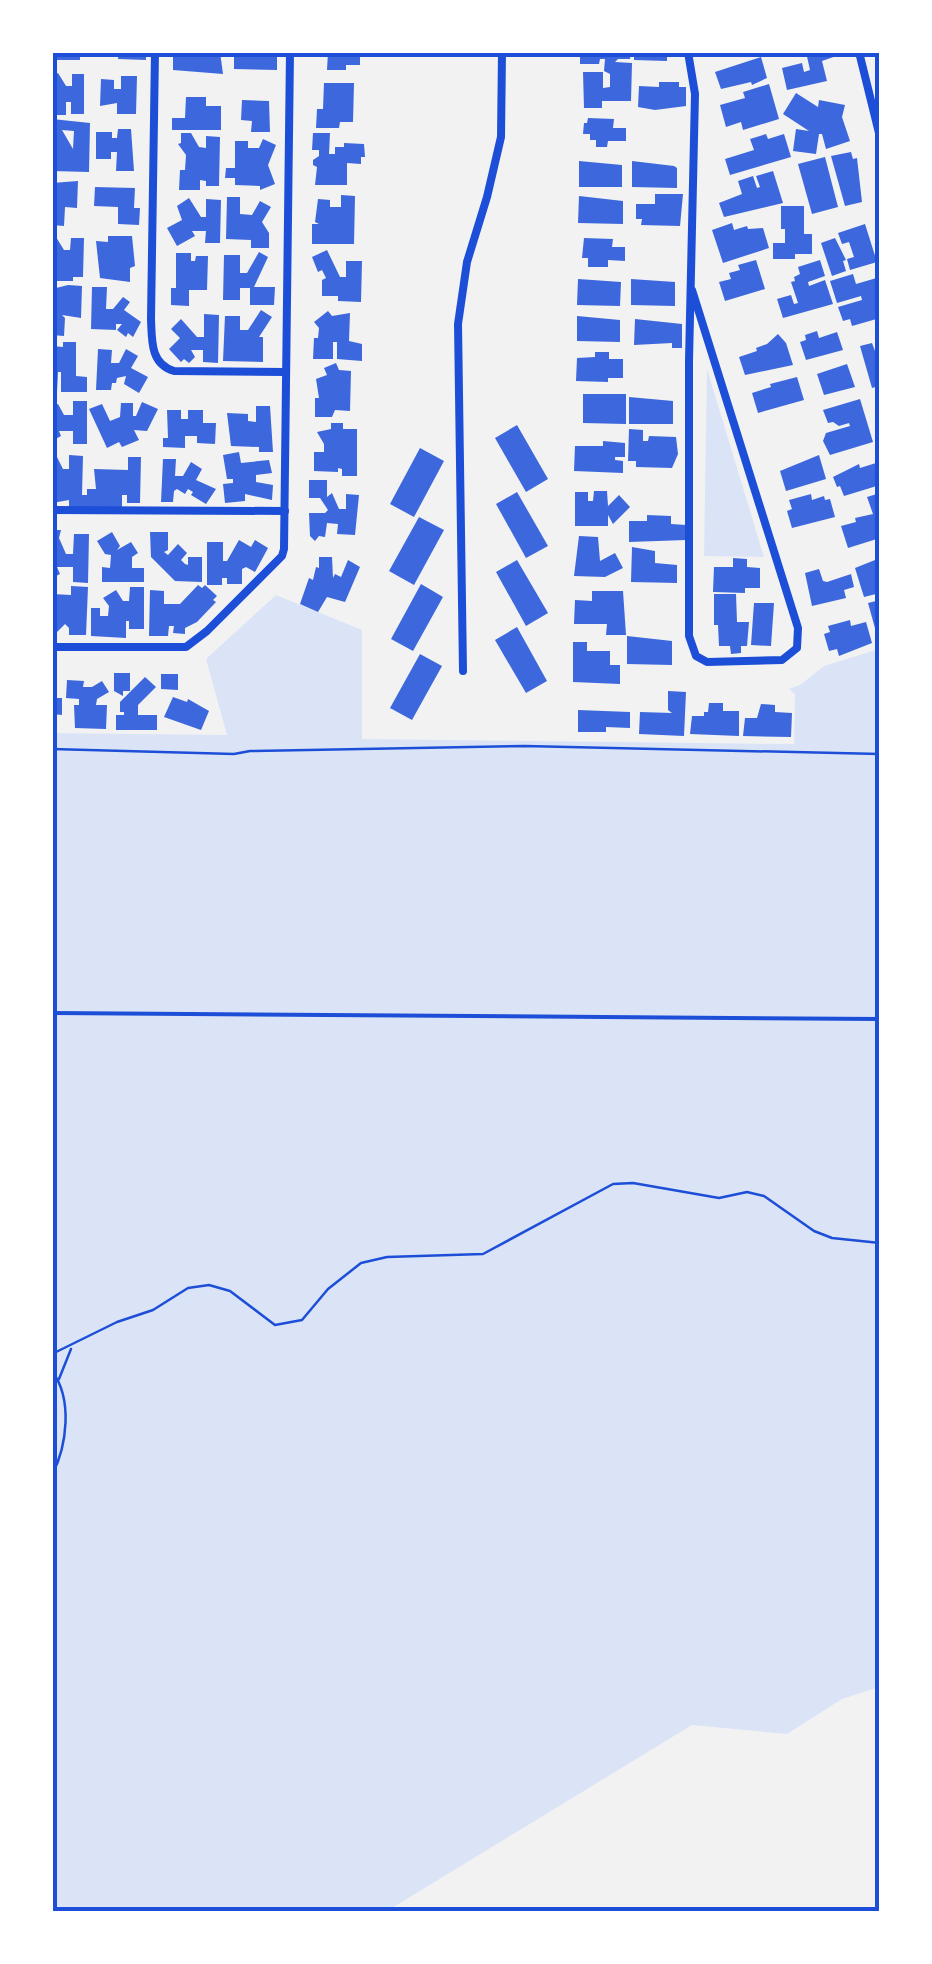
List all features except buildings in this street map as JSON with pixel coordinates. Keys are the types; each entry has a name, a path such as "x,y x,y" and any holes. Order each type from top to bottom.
{"street":[{"path":"155,52 153,352 164,368 174,371 286,372"},
{"path":"52,647 173,649 194,642 276,564 284,549 290,52"},
{"path":"463,671 458,324 467,262 501,137 502,52"},
{"path":"688,52 695,94 692,290 688,624 691,649 708,662 782,660 797,648 798,628 692,290"},
{"path":"859,52 880,137"},
{"path":"52,510 285,511"}],"lane":[{"path":"52,1013 880,1019"}],"path":[{"path":"52,749 234,754 525,746 880,754"},
{"path":"52,1354 117,1322 153,1310 188,1288 209,1285 230,1291 275,1324 302,1320 328,1289 360,1263 387,1257 482,1254 613,1184 633,1183 719,1198 747,1192 764,1196 814,1231 832,1238 880,1244"},
{"path":"52,1475 62,1456 65,1431 59,1380 72,1346"},
{"path":"52,1371 59,1380"}],"shaded area":[{"path":"707,369 764,557 704,556"},
{"path":"276,595 362,630 362,739 794,744 795,694 789,689 824,666 879,649 879,1687 842,1699 787,1734 692,1725 387,1911 53,1912 53,733 227,735 206,659"}]}
